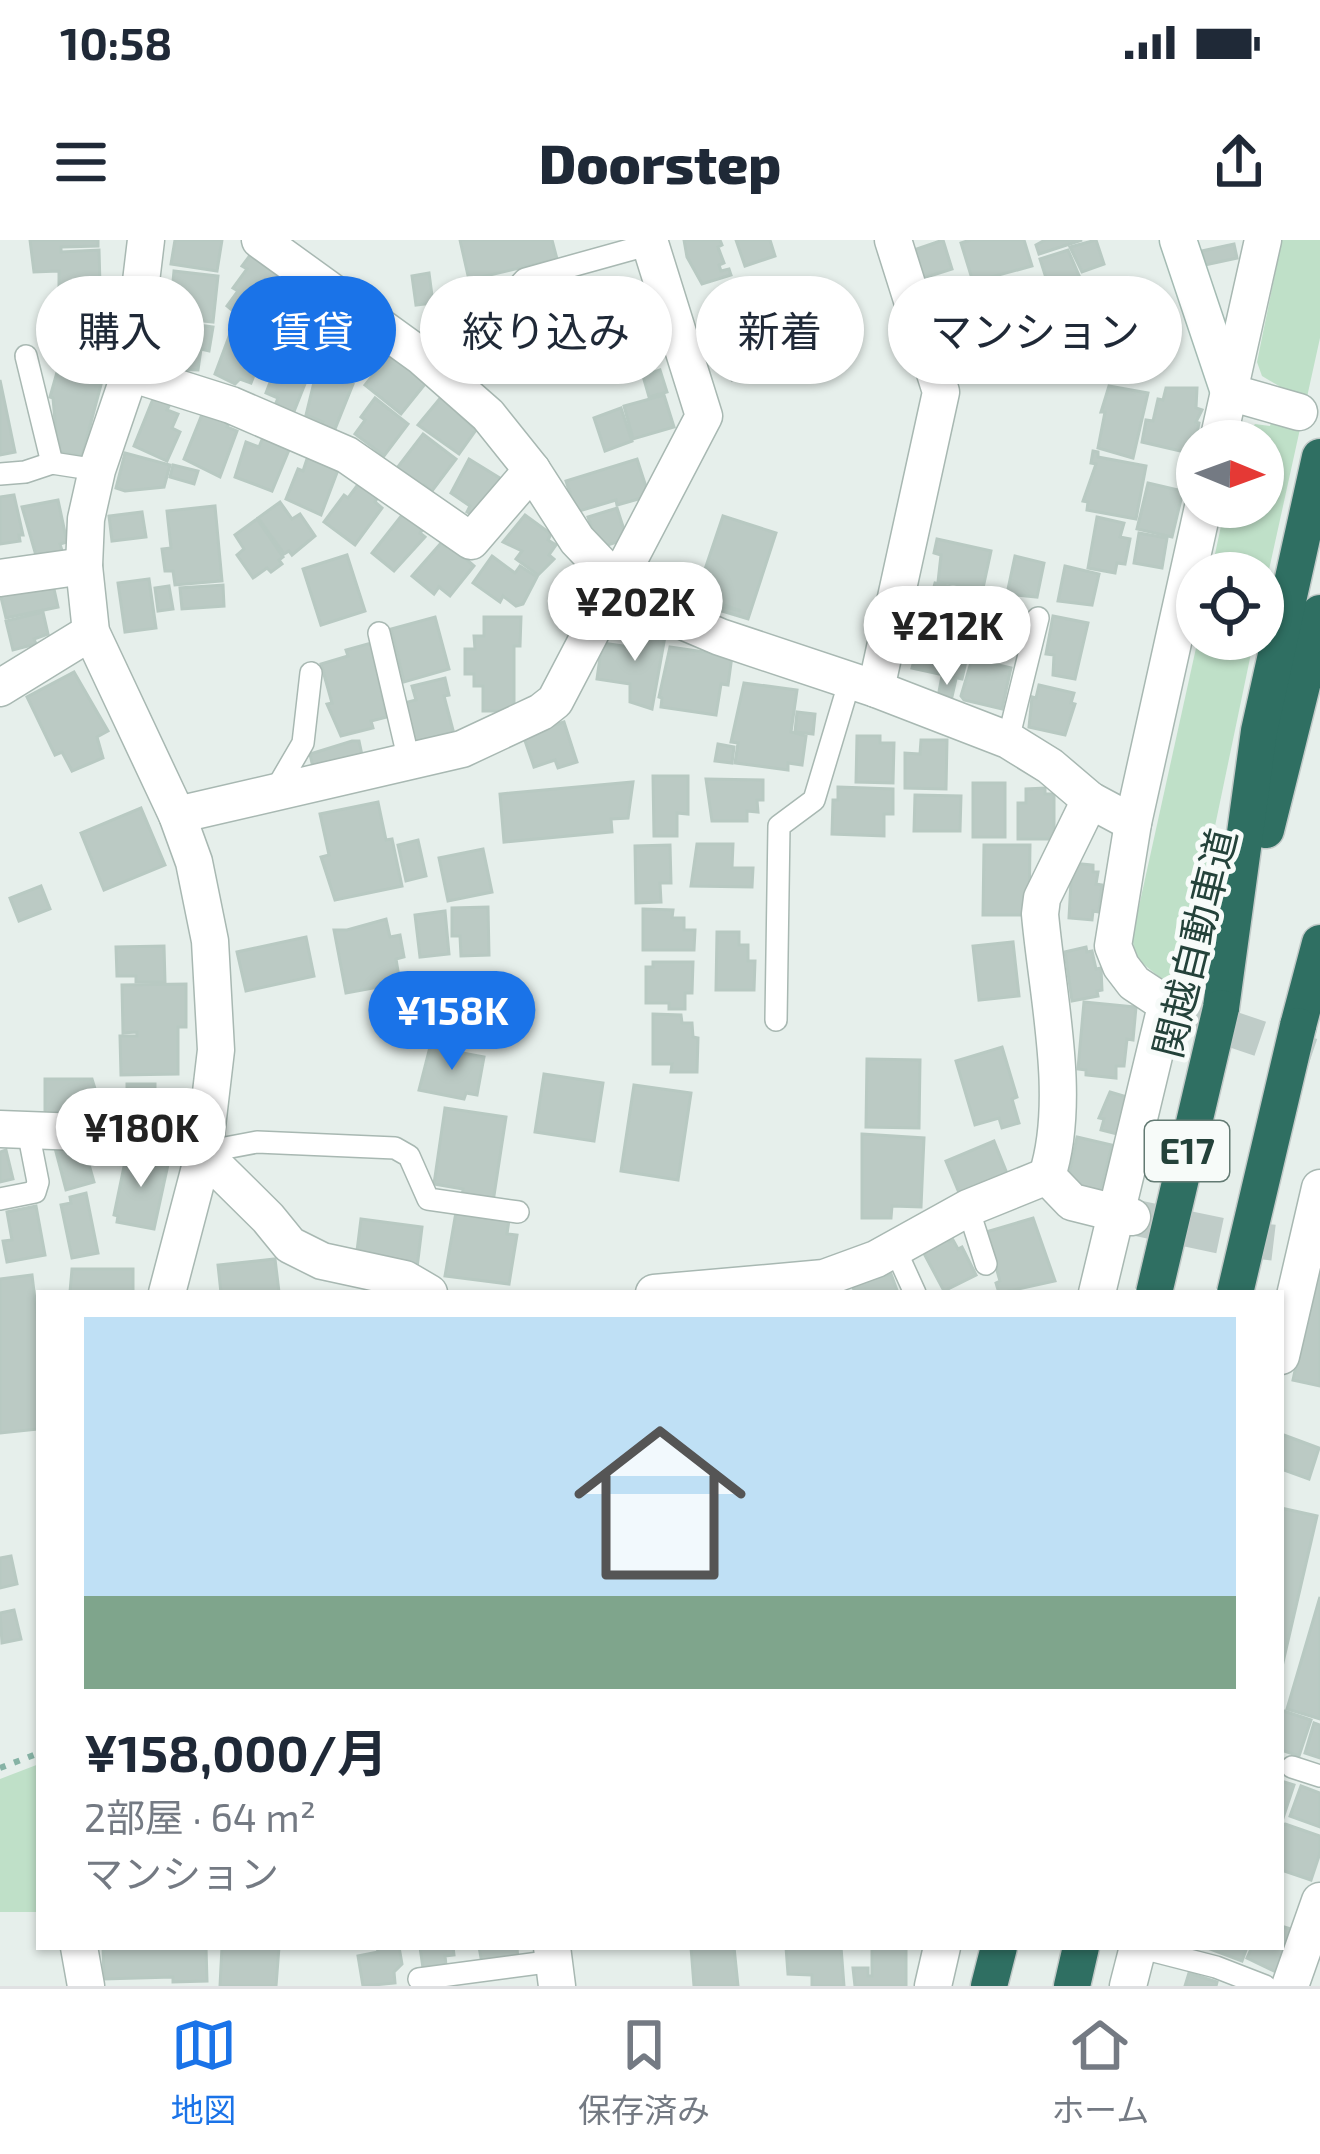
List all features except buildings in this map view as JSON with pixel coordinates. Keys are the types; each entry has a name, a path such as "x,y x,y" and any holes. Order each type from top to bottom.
{"highway":[{"path":"1221,1008 1258,731 1320,457"},
{"name":"関越自動車道","path":"1155,1290 1320,613"},
{"name":"E17","path":"1236,1290 1320,943"},
{"path":"989,1986 998,1950"},
{"path":"1072,1986 1080,1950"}],"street":[{"path":"142,276 146,240"},
{"path":"260,240 422,357 488,415 532,470 577,540 618,584 666,614 720,637 863,684 1007,740 1050,766 1090,800 1133,823"},
{"path":"863,684 940,392 892,240"},
{"path":"1178,240 1229,392"},
{"path":"1223,420 1263,240"},
{"path":"177,815 463,749 542,712 555,701 704,416 650,242"},
{"path":"126,384 86,519 84,566 91,632 177,815 204,907 215,995 216,1050 204,1152 168,1290"},
{"path":"165,384 231,405 347,455 471,541 532,470"},
{"path":"1229,392 1299,412"},
{"path":"1098,1290 1124,1215 1171,1008 1135,983 1113,946 1133,823 1198,528"},
{"path":"0,578 84,566"},
{"path":"0,688 91,632"},
{"path":"689,1290 824,1278 1046,1176 1055,1150 1057,1093 1040,914 1042,898 1090,800"},
{"path":"14,1130 185,1136 290,1245 322,1261 406,1279 424,1290"},
{"path":"1046,1176 1072,1202 1124,1215"},
{"path":"1284,1343 1320,1188"},
{"path":"1289,1986 1320,1901"},
{"path":"80,1950 86,1986"},
{"path":"932,1986 941,1950"},
{"path":"1128,1986 1137,1950"}],"lane":[{"path":"532,276 650,242"},
{"path":"26,356 52,463"},
{"path":"0,474 52,463 97,470"},
{"path":"1007,740 1038,618"},
{"path":"379,633 409,761"},
{"path":"275,791 303,743 311,673"},
{"path":"776,1020 779,826 814,800 863,684"},
{"path":"0,1199 35,1192 38,1182 14,1130"},
{"path":"204,1152 257,1142 394,1148 409,1156 428,1199 518,1212"},
{"path":"968,1208 986,1264"},
{"path":"895,1249 914,1290"},
{"path":"1292,1767 1320,1776"},
{"path":"1150,1950 1265,1986"},
{"path":"418,1979 554,1965"}],"path":[{"path":"0,1768 36,1755"}],"green space":[{"path":"1282,240 1320,240 1320,338 1284,502 1284,420 1271,420 1279,386 1262,376 1257,362"},
{"path":"1221,528 1278,528 1273,552 1215,552"},
{"path":"1193,660 1250,660 1180,994 1136,958 1132,938"},
{"path":"36,1765 36,1912 0,1912 0,1779"}],"tunnel":[{"path":"1175,1010 1320,1059"},
{"path":"1132,1217 1293,1245"}]}
